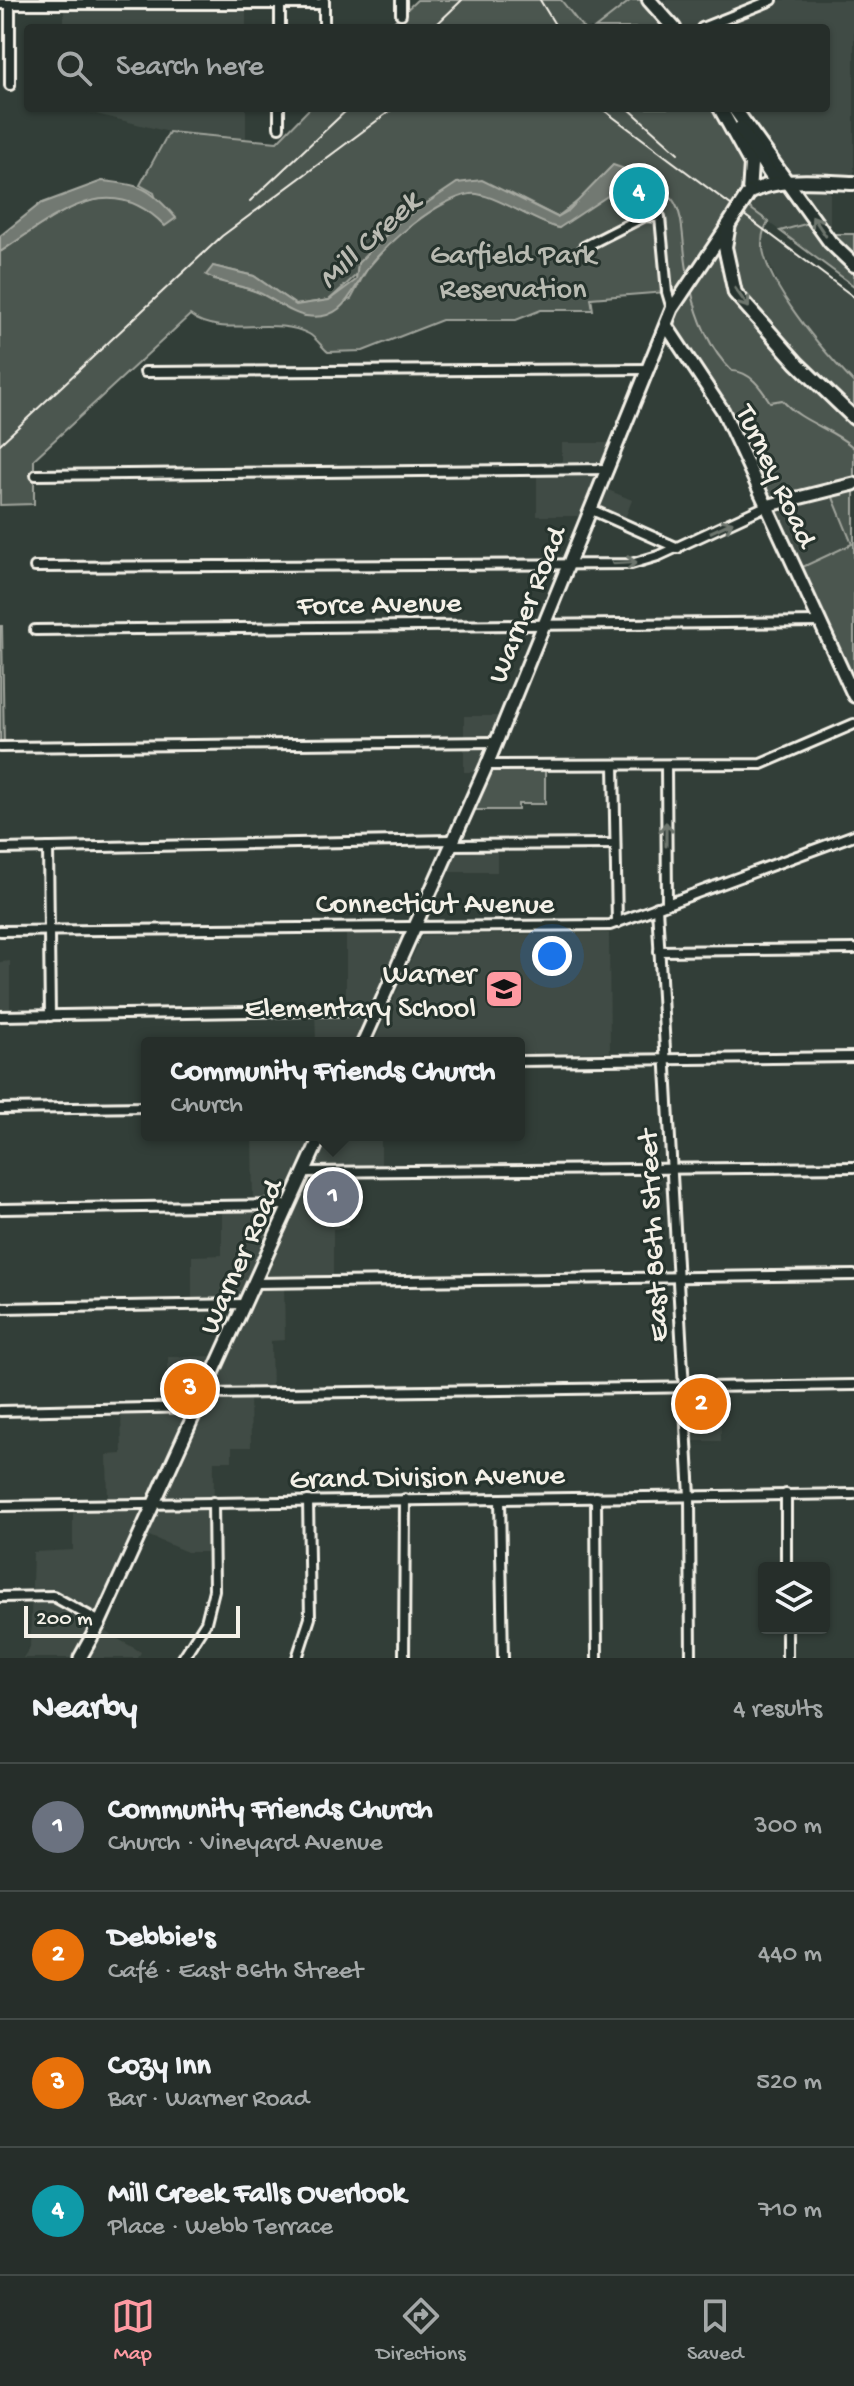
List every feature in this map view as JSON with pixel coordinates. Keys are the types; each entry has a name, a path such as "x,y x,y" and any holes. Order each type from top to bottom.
{"main road":[{"path":"649,0 670,24"},
{"path":"722,112 751,164 749,193 768,185 790,182 854,183"},
{"path":"730,112 765,168 777,179 790,182"},
{"path":"737,112 830,242 854,265"},
{"name":"Warner Road","path":"366,1037 487,765 672,309 683,288 749,193"},
{"path":"729,224 725,247 735,293 797,363 854,418"},
{"name":"Turney Road","path":"666,325 723,411 854,696"},
{"path":"766,506 848,485"},
{"name":"Warner Road","path":"80,1658 155,1503 318,1141"}],"street":[{"path":"401,0 401,14"},
{"path":"712,24 772,0"},
{"path":"280,2 280,24"},
{"path":"10,85 5,4 324,2 324,24"},
{"path":"279,112 279,127"},
{"path":"584,247 645,216 660,217 667,292 672,309"},
{"path":"145,372 649,369"},
{"path":"36,475 608,469"},
{"path":"35,567 631,564 678,548 766,506"},
{"path":"592,510 678,548"},
{"name":"Force Avenue","path":"35,630 820,622"},
{"path":"487,765 761,764 854,724"},
{"path":"0,747 496,742"},
{"path":"614,765 617,923"},
{"path":"666,766 667,903"},
{"name":"Connecticut Avenue","path":"0,931 617,923 854,835"},
{"path":"0,849 452,842 615,844"},
{"path":"48,848 50,1016"},
{"name":"East 86th Street","path":"657,907 690,1496 691,1658"},
{"path":"659,951 854,949"},
{"path":"0,1016 378,1010"},
{"path":"525,1061 854,1057"},
{"path":"0,1109 141,1107"},
{"path":"305,1172 854,1167"},
{"path":"0,1209 290,1205"},
{"path":"255,1283 854,1275"},
{"path":"0,1308 245,1304"},
{"path":"205,1394 854,1385"},
{"path":"0,1411 198,1407"},
{"path":"786,1494 786,1562"},
{"name":"Grand Division Avenue","path":"0,1506 854,1494"},
{"path":"596,1497 597,1658"},
{"path":"404,1658 405,1499"},
{"path":"500,1499 503,1658"},
{"path":"297,1658 310,1618 308,1501"},
{"path":"183,1658 206,1622 214,1590 213,1502"},
{"path":"0,1597 53,1596 100,1622"},
{"path":"787,1634 787,1658"}],"shaded area":[{"path":"561,0 630,0 600,24 580,24"},
{"path":"649,0 854,0 854,183 830,183 830,242 816,221 780,231 743,203 749,193 789,183 737,112 830,112 830,24 670,24"},
{"path":"64,4 246,4 246,24 64,24"},
{"path":"88,112 246,112 246,139 169,132"},
{"path":"613,165 628,170 621,187 559,228 478,194 443,204 387,246 338,310 319,317 300,315 257,292 206,275 213,266 254,276 296,305 329,300 356,280 358,263 400,221 457,183 482,180 557,217 568,211"},
{"path":"102,181 144,189 176,218 165,226 144,209 123,200 102,199 61,213 0,252 0,236 40,204"},
{"path":"763,229 854,297 854,383 808,335 778,284 760,242"},
{"path":"562,443 618,443 601,487 632,500 623,524 593,511 590,516 537,516 537,470 562,469"},
{"path":"830,489 852,544 796,570 766,506"},
{"path":"464,716 507,716 484,772 464,772"},
{"path":"497,844 497,872 439,872 451,845"},
{"path":"416,925 366,1037 316,1037 315,1011 346,1010 346,927"},
{"name":"Warner Elementary School","path":"609,933 610,1052 525,1053 525,1037 377,1037 422,935"},
{"path":"10,961 10,1016 0,1016 0,962"},
{"path":"252,1141 381,1141 381,1173 348,1174 348,1228 333,1229 333,1282 284,1283 285,1340 271,1341 272,1393 250,1394 251,1447 232,1447 232,1461 214,1461 213,1552 187,1552 142,1533 97,1627 141,1652 138,1658 23,1658 30,1647 33,1552 73,1550 73,1505 108,1504 107,1455 122,1454 121,1409 169,1408 168,1357 222,1356 244,1305 192,1305 192,1256 222,1255 222,1206 253,1205"},
{"path":"684,1387 720,1387 721,1441 687,1441"}],"green space":[{"path":"417,0 561,0 580,24 391,24"},
{"path":"631,0 649,0 670,24 600,24"},
{"name":"Garfield Park Reservation","path":"306,112 722,112 751,164 743,203 769,222 762,238 765,258 775,281 808,330 854,383 854,696 796,570 852,544 830,490 766,506 723,411 666,325 672,309 666,292 591,298 593,310 541,310 516,320 442,320 363,351 328,352 312,336 295,329 217,325 190,315 34,459 34,504 0,505 0,252 70,208 109,198 129,200 148,208 165,226 154,193 140,185 169,132 277,142","holes":["457,183 508,192 557,217 578,201 559,228 482,194 461,195 432,210 392,243","388,246 366,271 351,299 305,316 257,291 214,280 213,266 254,276 296,305 329,300"]},
{"path":"816,221 830,234 854,234 854,286 780,231"},
{"path":"2,626 4,747 0,747"},
{"path":"487,765 545,765 545,804 518,804 518,810 466,810"}],"waterway":[{"name":"Mill Creek","path":"625,177 662,190 672,199 681,223 688,275"},
{"name":"Mill Creek","path":"691,289 706,333 732,371 750,377 770,402 782,400 854,448"}],"railway":[{"path":"437,24 462,0"},
{"path":"540,0 555,24"},
{"path":"250,201 345,112"},
{"path":"0,444 222,236 389,112"},
{"path":"606,112 854,297"},
{"path":"632,112 678,153"}],"place":[{"name":"Mill Creek Falls Overlook","path":"639,193"},
{"name":"Warner Elementary School","path":"504,989"},
{"name":"Community Friends Church","path":"333,1197"},
{"name":"Cozy Inn","path":"190,1389"},
{"name":"Debbie's","path":"701,1404"}]}
